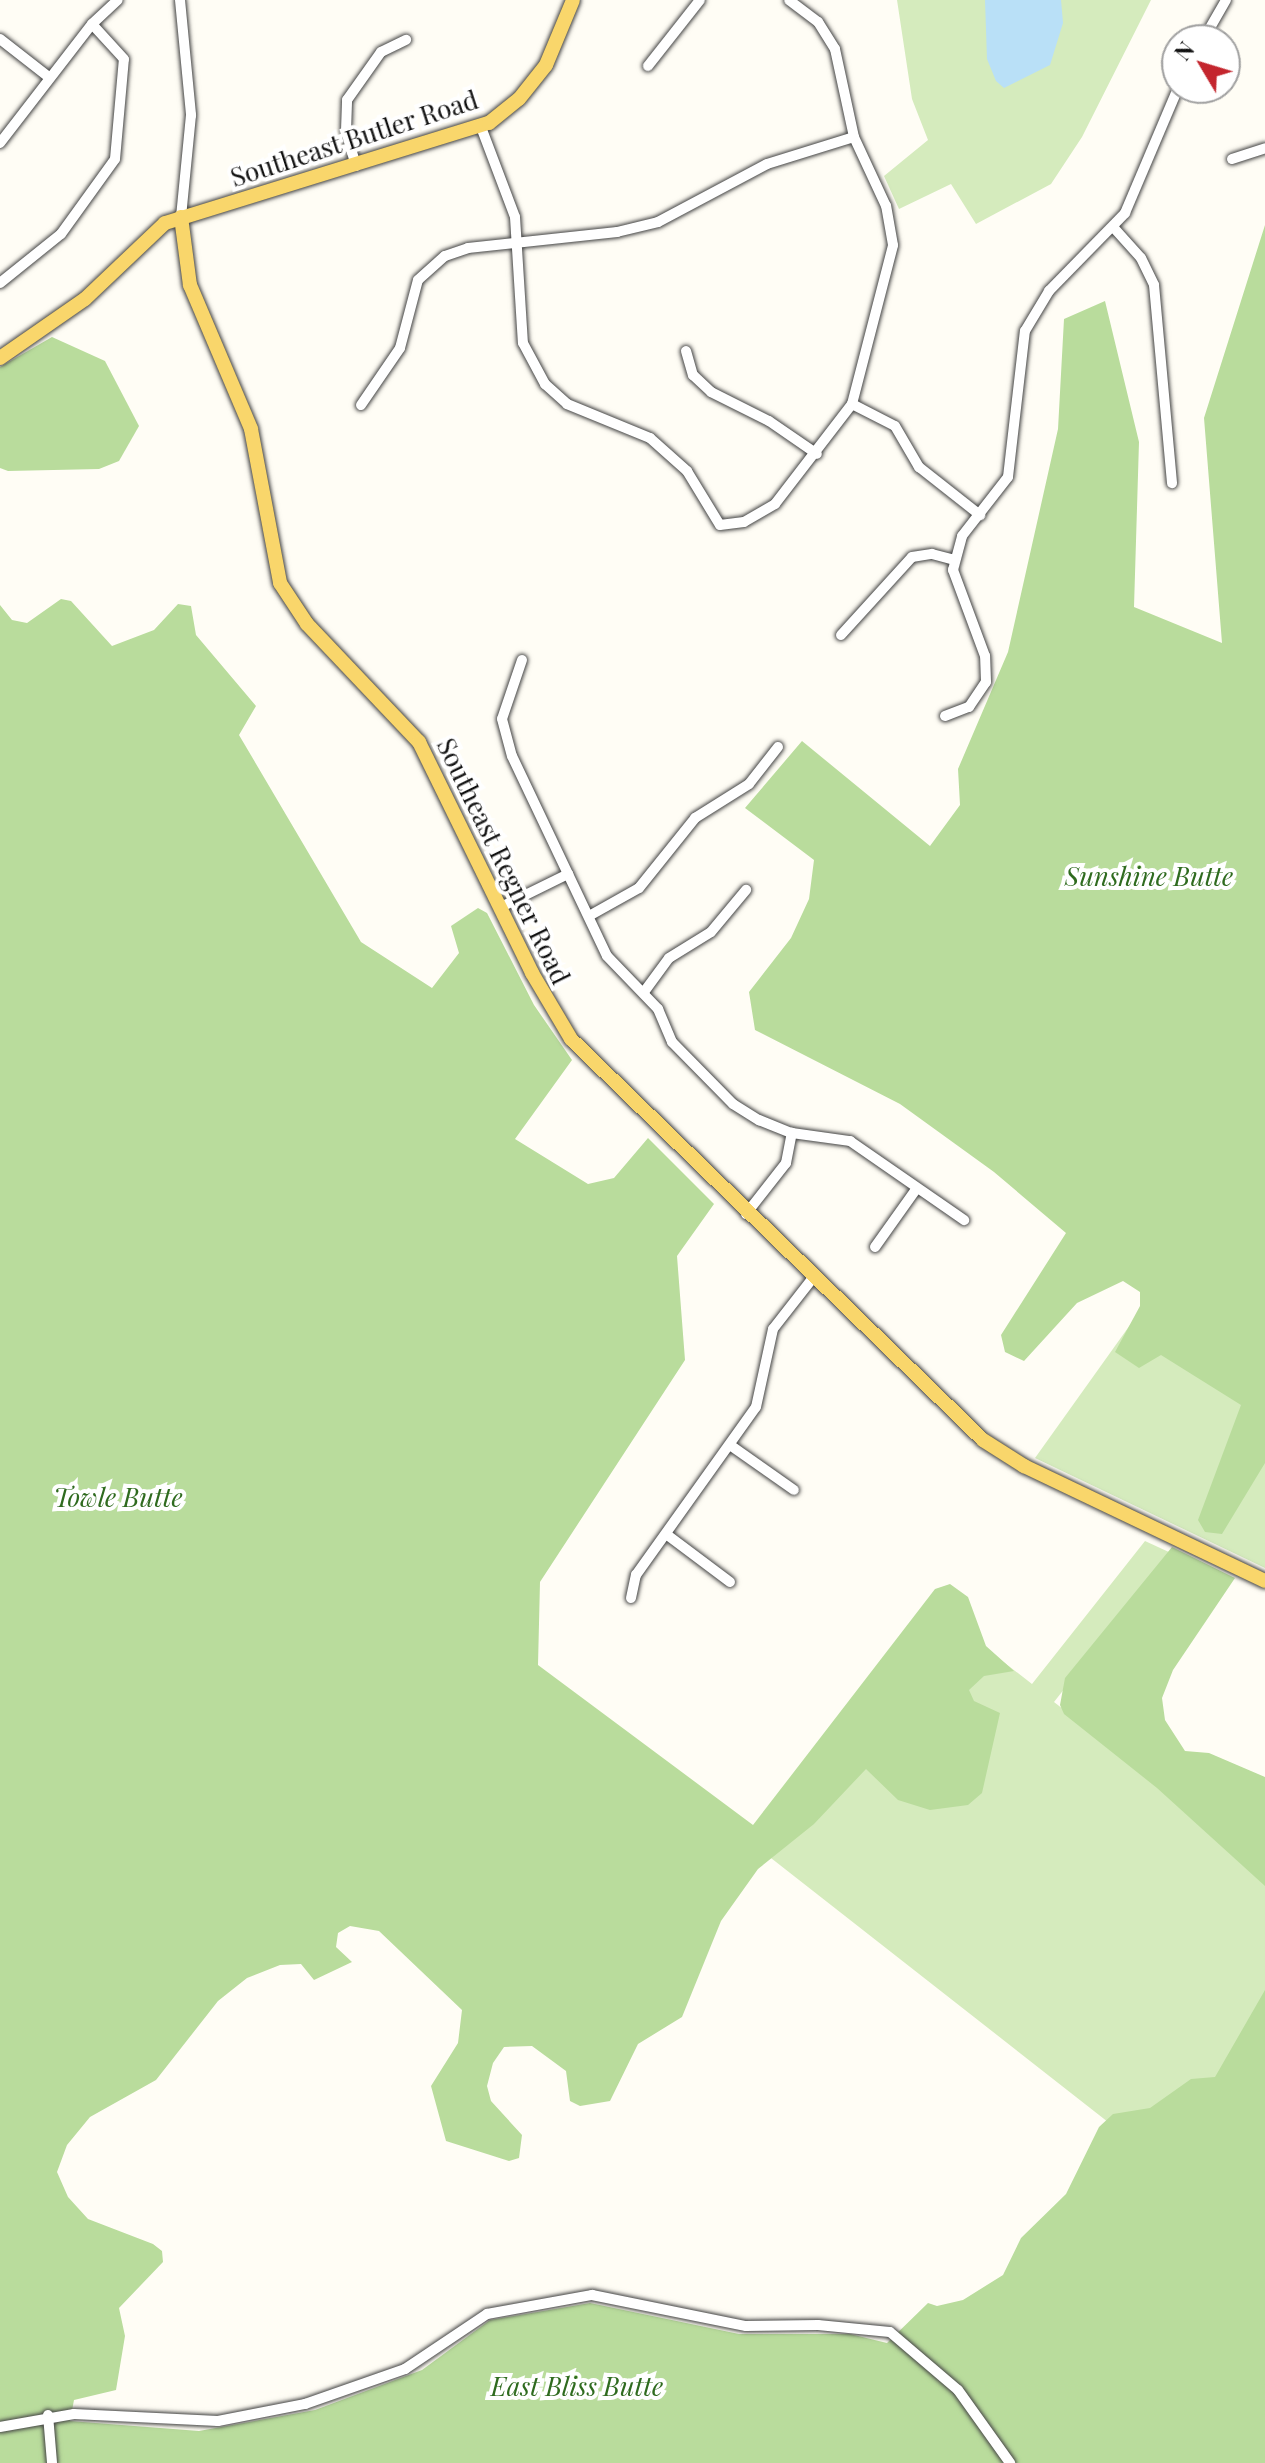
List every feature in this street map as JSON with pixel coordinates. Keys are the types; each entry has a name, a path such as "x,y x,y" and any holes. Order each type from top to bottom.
{"main road":[{"name":"Southeast Butler Road","path":"0,358 85,299 165,223 481,127 509,108 537,78 556,48 573,0"},
{"name":"Southeast Regner Road","path":"181,217 190,285 251,429 276,575 307,624 419,742 548,1006 571,1039 947,1410 1024,1466 1265,1581"}],"street":[{"path":"0,143 92,24 118,0"},
{"name":"Southeast Regner Road","path":"180,0 191,115 181,217"},
{"path":"648,66 700,0"},
{"path":"481,127 508,192 518,242 523,343 545,384 567,404 650,438 687,471 720,525 744,522 775,504 817,454 852,404 893,245 886,206 854,137 835,49 818,22 789,0"},
{"path":"1212,24 1226,0"},
{"path":"0,283 61,234 115,159 124,59 92,24"},
{"path":"0,39 50,78"},
{"path":"356,166 346,131 347,100 381,52 406,40"},
{"path":"945,716 977,700 987,668 954,582 954,560 962,536 1008,477 1025,331 1049,291 1114,228 1171,104"},
{"path":"361,405 400,348 412,291 425,272 452,252 617,232 658,222 767,164 854,137"},
{"path":"1232,159 1265,148"},
{"path":"1114,228 1141,258 1154,285 1172,483"},
{"path":"686,351 693,375 711,392 769,421 817,454"},
{"path":"852,404 895,426 919,467 980,515"},
{"path":"841,635 912,557 932,554 954,560"},
{"path":"522,660 498,718 512,756 607,956 644,992 684,1058 733,1104 792,1133 850,1141 964,1220"},
{"path":"589,916 639,888 695,818 749,784 778,747"},
{"path":"501,907 568,874"},
{"path":"644,992 669,958 711,932 746,890"},
{"path":"746,1214 786,1163 792,1133"},
{"path":"875,1247 917,1188"},
{"path":"631,1598 636,1575 756,1407 773,1329 812,1279"},
{"path":"730,1445 794,1490"},
{"path":"666,1534 730,1582"},
{"path":"0,2427 48,2415 206,2422 305,2404 405,2369 487,2314 592,2295 746,2326 818,2325 890,2332 958,2390 1010,2463"},
{"path":"48,2415 52,2463"}],"green space":[{"path":"897,0 1151,0 1082,137 1051,184 976,224 951,184 899,209 884,176 928,140 912,99"},
{"name":"Sunshine Butte","path":"1265,225 1265,1463 1222,1534 1205,1532 1198,1520 1241,1405 1161,1355 1139,1368 1115,1352 1140,1306 1140,1292 1123,1281 1077,1303 1024,1361 1005,1352 1001,1335 1066,1233 994,1172 900,1104 755,1030 749,992 791,938 809,899 814,860 745,808 802,741 930,846 960,805 958,769 1008,652 1058,429 1064,319 1105,301 1139,442 1134,607 1222,643 1204,418"},
{"path":"52,337 105,361 139,426 119,461 99,469 8,471 0,468 0,367"},
{"path":"61,599 71,601 112,646 154,630 178,604 191,606 196,635 256,706 239,735 361,942 432,988 459,953 451,926 478,908 487,913 534,1005 572,1060 515,1139 588,1184 614,1178 648,1138 714,1204 677,1256 685,1360 540,1582 538,1665 753,1825 935,1589 950,1584 968,1597 986,1646 1014,1671 984,1676 969,1690 974,1701 1000,1713 982,1793 968,1805 930,1810 898,1800 866,1769 814,1824 758,1869 721,1921 682,2017 638,2044 610,2101 580,2106 570,2101 566,2071 532,2046 504,2047 493,2063 487,2086 491,2101 522,2135 519,2158 509,2161 446,2141 431,2086 458,2043 462,2010 379,1931 350,1926 338,1933 336,1947 352,1962 314,1980 301,1964 280,1965 247,1978 218,2001 156,2080 90,2117 67,2145 57,2172 68,2197 88,2219 153,2244 162,2251 163,2262 119,2308 125,2336 116,2390 74,2400 70,2421 199,2431 315,2410 422,2370 490,2320 590,2303 739,2334 850,2334 887,2343 928,2303 937,2306 963,2300 1003,2275 1021,2238 1066,2194 1099,2127 1113,2114 1150,2108 1191,2079 1215,2077 1265,1990 1265,2463 0,2463 0,605 12,620 27,623"},
{"path":"1265,1136 1265,1568 1035,1458"},
{"path":"1145,1541 1171,1553 1054,1702 1265,1867 1265,2165 1228,2216 757,1847 930,1605 1032,1684"},
{"path":"1172,1547 1235,1578 1173,1670 1162,1698 1165,1720 1185,1751 1209,1753 1265,1777 1265,1886 1157,1788 1064,1714 1060,1705 1065,1678"}],"water":[{"path":"985,0 1061,0 1063,23 1050,65 1004,88 996,81 987,59"}],"park label":[{"name":"Towle Butte","path":"118,1497"},
{"name":"East Bliss Butte","path":"577,2386"}]}
